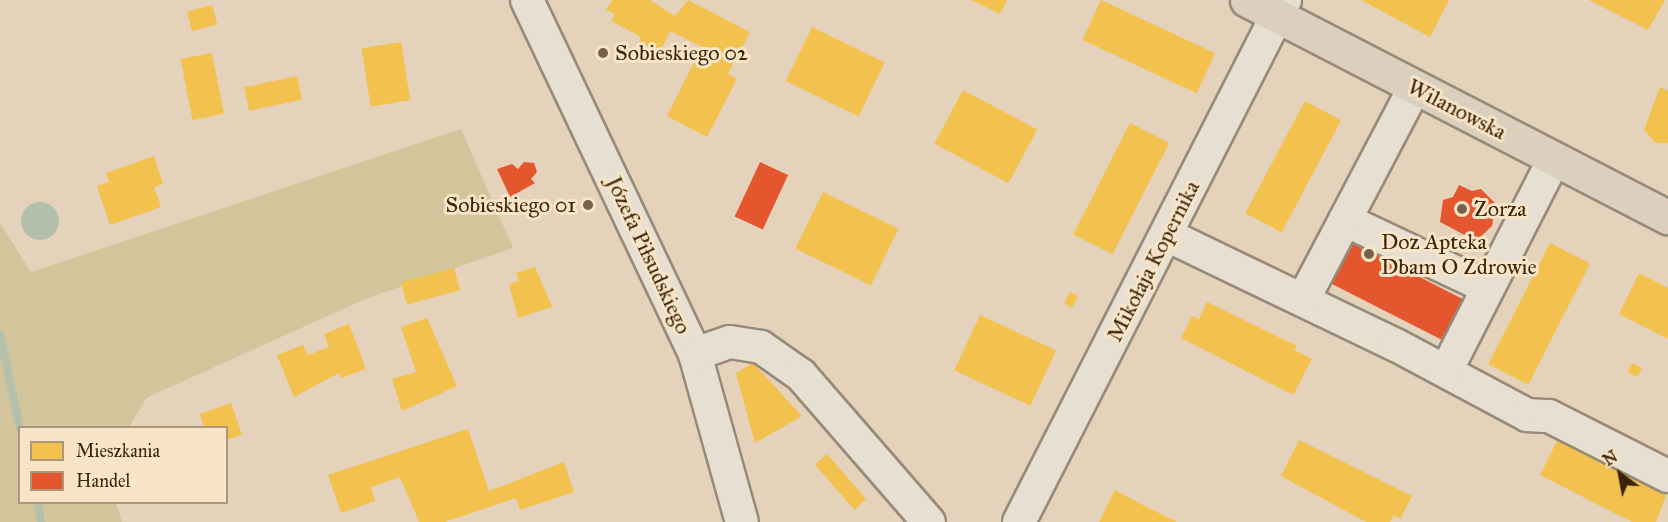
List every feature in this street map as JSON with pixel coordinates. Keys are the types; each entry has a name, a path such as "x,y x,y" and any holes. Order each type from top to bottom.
{"main road":[{"name":"Wilanowska","path":"1247,0 1282,8 1415,87 1668,217"}],"street":[{"name":"Józefa Piłsudskiego","path":"527,0 695,354 742,522"},
{"name":"Mikołaja Kopernika","path":"1019,522 1282,8"},
{"path":"1302,300 1415,87"},
{"path":"1446,371 1554,159"},
{"path":"1345,220 1487,287"},
{"path":"1167,235 1446,371 1527,415 1549,416 1668,476"},
{"path":"695,354 730,342 761,347 785,364 929,522"}],"shaded area":[{"path":"461,129 513,248 365,299 146,398 130,426 18,426 18,504 116,504 122,522 0,522 0,223 31,272"},
{"path":"40,202 53,208 59,221 53,234 40,240 27,234 21,221 27,208"}],"building: Mieszkania":[{"path":"612,0 650,0 675,16 688,0 750,32 728,74 737,79 707,137 667,116 702,47 670,31 660,52 639,42 641,37 611,21 615,14 606,10"},
{"path":"971,0 1007,0 1000,14"},
{"path":"1101,0 1215,53 1197,93 1082,40"},
{"path":"1361,0 1449,0 1430,37"},
{"path":"1589,0 1665,0 1648,30"},
{"path":"212,5 217,24 192,31 187,12"},
{"path":"812,27 885,63 859,116 786,81"},
{"path":"401,42 410,100 371,107 361,48"},
{"path":"212,53 224,114 192,120 181,59"},
{"path":"297,76 302,99 249,111 244,87"},
{"path":"1660,87 1668,91 1668,143 1656,143 1644,130"},
{"path":"963,90 1037,129 1009,183 934,144"},
{"path":"1305,101 1341,120 1282,232 1245,213"},
{"path":"1130,123 1169,143 1112,254 1073,234"},
{"path":"154,156 163,184 154,187 161,207 110,225 97,186 109,182 106,173"},
{"path":"823,192 898,229 871,285 795,249"},
{"path":"1550,243 1590,263 1528,385 1488,364"},
{"path":"535,267 552,307 518,318 509,284 519,281 516,273"},
{"path":"454,268 460,290 407,304 401,282"},
{"path":"1639,273 1668,288 1668,339 1619,314"},
{"path":"1070,292 1078,296 1072,308 1064,304"},
{"path":"1207,302 1297,346 1294,350 1312,359 1293,395 1181,338 1192,316 1199,319"},
{"path":"980,315 1056,350 1030,406 954,370"},
{"path":"427,318 457,386 402,411 392,379 416,372 401,327"},
{"path":"349,324 366,369 341,378 339,373 294,397 277,355 303,345 308,355 329,347 324,334"},
{"path":"753,363 802,416 755,443 736,373"},
{"path":"1632,363 1642,368 1637,377 1627,372"},
{"path":"231,403 242,435 228,439 228,426 203,426 200,414"},
{"path":"468,429 489,491 564,462 574,492 520,510 516,498 445,522 419,522 400,477 371,487 375,501 341,513 328,475"},
{"path":"1560,435 1668,490 1656,522 1632,522 1540,475"},
{"path":"1299,440 1412,496 1400,519 1394,515 1390,522 1366,522 1281,476"},
{"path":"827,454 866,499 854,510 815,464"},
{"path":"1115,490 1141,504 1177,522 1099,522"}],"building: Handel":[{"path":"524,162 534,163 537,172 531,179 535,183 510,197 497,169 512,164 518,169"},
{"path":"760,162 788,175 763,229 735,216"},
{"path":"1459,185 1472,191 1481,189 1496,204 1492,226 1476,241 1440,222 1443,200 1453,197"},
{"path":"1349,241 1468,301 1447,342 1328,282"}],"waterway":[{"path":"0,335 20,426"},
{"path":"37,504 41,522"}],"place":[{"name":"Sobieskiego 02","path":"603,53"},
{"name":"Sobieskiego 01","path":"588,205"},
{"name":"Zorza","path":"1462,209"},
{"name":"Doz Apteka Dbam O Zdrowie","path":"1369,254"}]}
